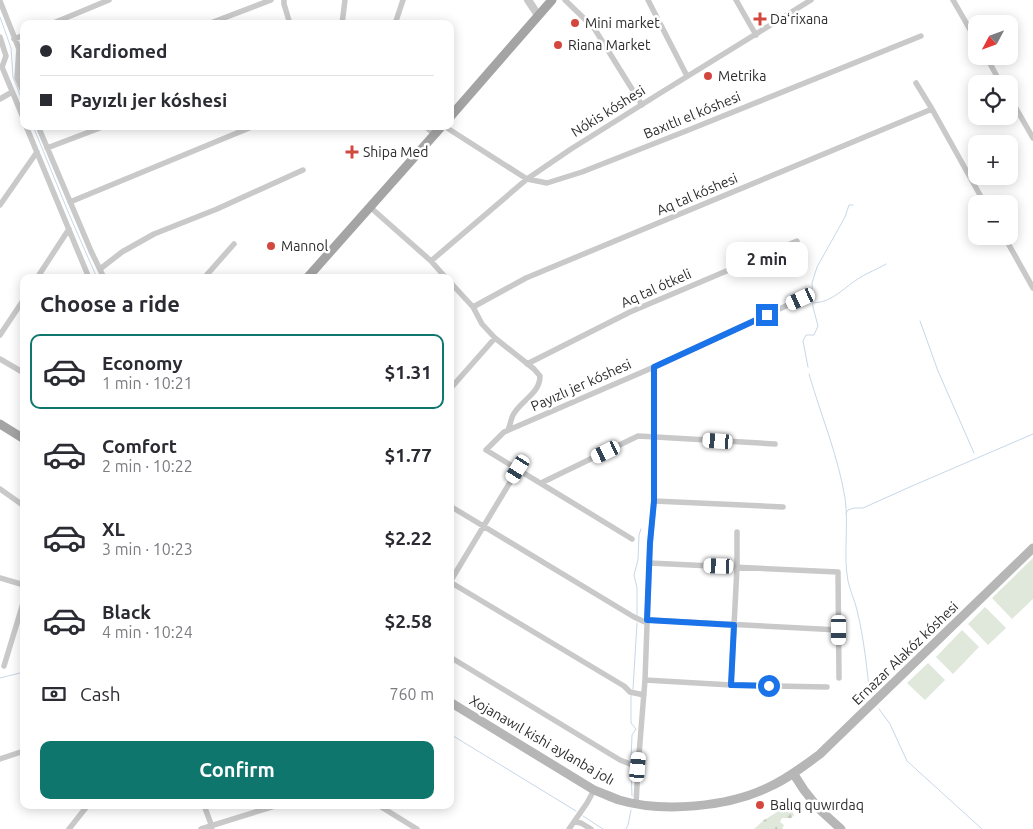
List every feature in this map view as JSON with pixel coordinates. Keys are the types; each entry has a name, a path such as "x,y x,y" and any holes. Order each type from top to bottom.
{"main road":[{"path":"454,112 552,0"},
{"path":"311,274 438,130"},
{"path":"0,424 20,436"},
{"name":"Ernazar Alakóz kóshesi","path":"794,773 820,754 1033,548"},
{"name":"Xojanawıl kishi aylanba jolı","path":"454,704 594,790 618,800 636,804 658,807 685,807 715,803 749,796 794,773"},
{"path":"794,773 804,790 841,829"}],"street":[{"path":"61,20 109,0"},
{"path":"218,20 271,0"},
{"path":"284,0 289,20"},
{"path":"342,20 344,0"},
{"path":"396,20 403,0"},
{"path":"528,0 538,15"},
{"path":"565,0 594,28 642,104"},
{"path":"648,0 687,76"},
{"path":"736,0 756,35"},
{"name":"Nókis kóshesi","path":"432,261 527,179 642,104 811,0"},
{"path":"953,0 968,26"},
{"path":"0,2 18,49 17,78 20,85"},
{"name":"Baxıtlı el kóshesi","path":"527,179 547,183 582,172 921,36"},
{"path":"0,37 6,56 1,66 20,111"},
{"path":"14,39 20,37"},
{"path":"916,83 981,195"},
{"path":"0,99 12,92"},
{"name":"Aq tal kóshesi","path":"473,307 526,278 932,109"},
{"path":"1018,112 1033,138"},
{"path":"28,130 87,274"},
{"path":"40,130 102,274"},
{"path":"47,148 94,130"},
{"path":"70,202 244,130"},
{"path":"430,130 434,134"},
{"path":"449,130 527,179"},
{"path":"0,205 37,152"},
{"path":"100,269 122,252 154,234 303,170"},
{"path":"370,207 432,261 443,274"},
{"path":"40,274 69,229"},
{"name":"Aq tal ótkeli","path":"527,364 630,312 797,241"},
{"path":"208,274 234,244"},
{"path":"1009,245 1033,288"},
{"path":"454,286 473,307 482,324 495,338 540,376 540,382 536,391 524,401 513,415 508,430"},
{"name":"Payızlı jer kóshesi","path":"518,469 486,450 504,432 654,367 801,299"},
{"path":"0,335 20,305"},
{"path":"454,384 495,338"},
{"path":"0,359 20,371"},
{"path":"636,804 644,694 650,543 654,501 654,367"},
{"path":"541,483 638,436 775,444"},
{"path":"454,575 518,469 632,539"},
{"path":"0,489 20,503"},
{"path":"654,501 783,506"},
{"path":"454,508 634,617 647,621 839,630"},
{"path":"731,685 737,532"},
{"path":"649,563 838,572 839,678"},
{"path":"0,578 20,584"},
{"path":"454,584 624,686 630,692 644,694"},
{"path":"4,666 20,613"},
{"path":"454,659 620,760 638,767"},
{"path":"644,680 731,685 827,686"},
{"path":"0,759 20,752"},
{"path":"569,829 594,790"},
{"path":"69,829 85,809"},
{"path":"205,809 212,827"},
{"path":"201,829 266,809"},
{"path":"384,809 417,829"},
{"path":"575,822 592,829"}],"green space":[{"path":"1033,558 1033,599 1012,619 992,598"},
{"path":"985,607 1006,628 988,645 968,624"},
{"path":"962,630 979,647 953,674 936,657"},
{"path":"928,663 945,680 925,700 907,683"},
{"path":"782,809 791,809 794,815 791,818 782,818 780,822 784,825 782,829 754,829 764,820"}],"waterway":[{"path":"0,17 11,48 13,77 20,95"},
{"path":"35,130 95,274"},
{"path":"808,367 803,341 806,335 814,335 818,326 813,307 812,283 817,267 845,217 849,205 853,205"},
{"path":"814,303 828,300 861,277 886,264"},
{"path":"920,321 938,371 974,453"},
{"path":"809,374 842,482 845,498 847,571 862,632 870,697"},
{"path":"846,513 854,508 863,508 1033,434"},
{"path":"637,616 637,588 634,575 638,560 641,529"},
{"path":"633,689 637,623"},
{"path":"0,678 20,673"},
{"path":"631,695 631,723 636,729 632,735 631,760"},
{"path":"879,709 890,724 907,761 982,829"},
{"path":"454,736 576,811"},
{"path":"631,767 632,796"},
{"path":"626,829 631,810"},
{"path":"583,816 603,829"}],"place":[{"name":"Daʻrixana","path":"760,19"},
{"name":"Mini market","path":"575,23"},
{"name":"Riana Market","path":"558,45"},
{"name":"Metrika","path":"708,76"},
{"name":"Shipa Med","path":"352,152"},
{"name":"Mannol","path":"271,246"},
{"name":"Balıq quwırdaq","path":"760,805"}],"route":[{"path":"767,315 654,367 654,501 650,543 647,620 734,625 731,685 769,686"}]}
